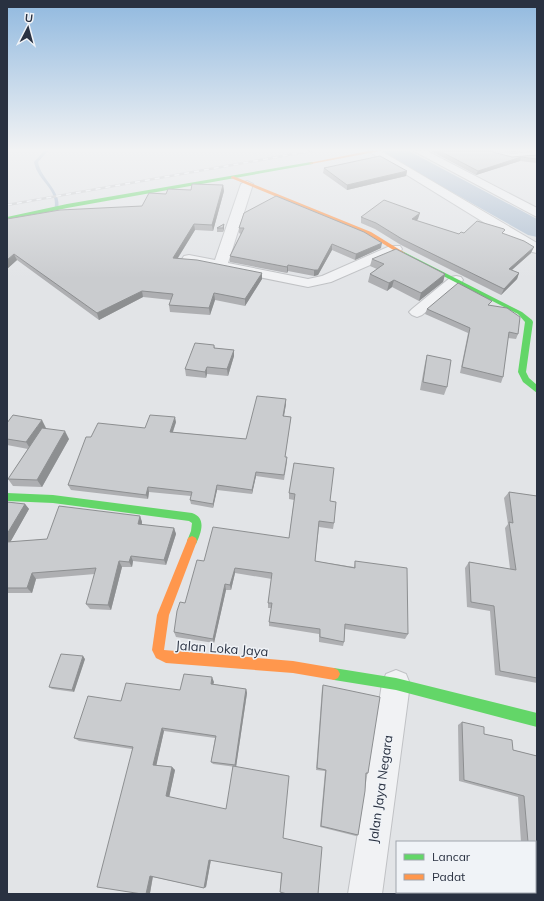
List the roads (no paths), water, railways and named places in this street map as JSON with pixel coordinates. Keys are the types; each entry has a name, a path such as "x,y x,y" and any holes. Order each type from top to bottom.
{"street":[{"path":"7,219 139,193"},
{"path":"220,265 244,193"},
{"path":"269,193 369,234 526,318 529,322 522,372 526,380 537,390"},
{"path":"444,193 537,249"},
{"path":"499,193 537,213"},
{"path":"189,258 312,282 326,278 395,249"},
{"path":"417,312 456,280"},
{"name":"Jalan Loka Jaya","path":"7,497 53,499 192,518 196,522 196,531 163,615 158,650 160,654 166,657 293,666 396,684 537,720"},
{"name":"Jalan Jaya Negara","path":"365,894 396,684"}],"waterway":[{"path":"54,193 57,199 56,212"},
{"path":"471,193 537,229"}],"railway":[{"path":"7,205 74,193"}]}
